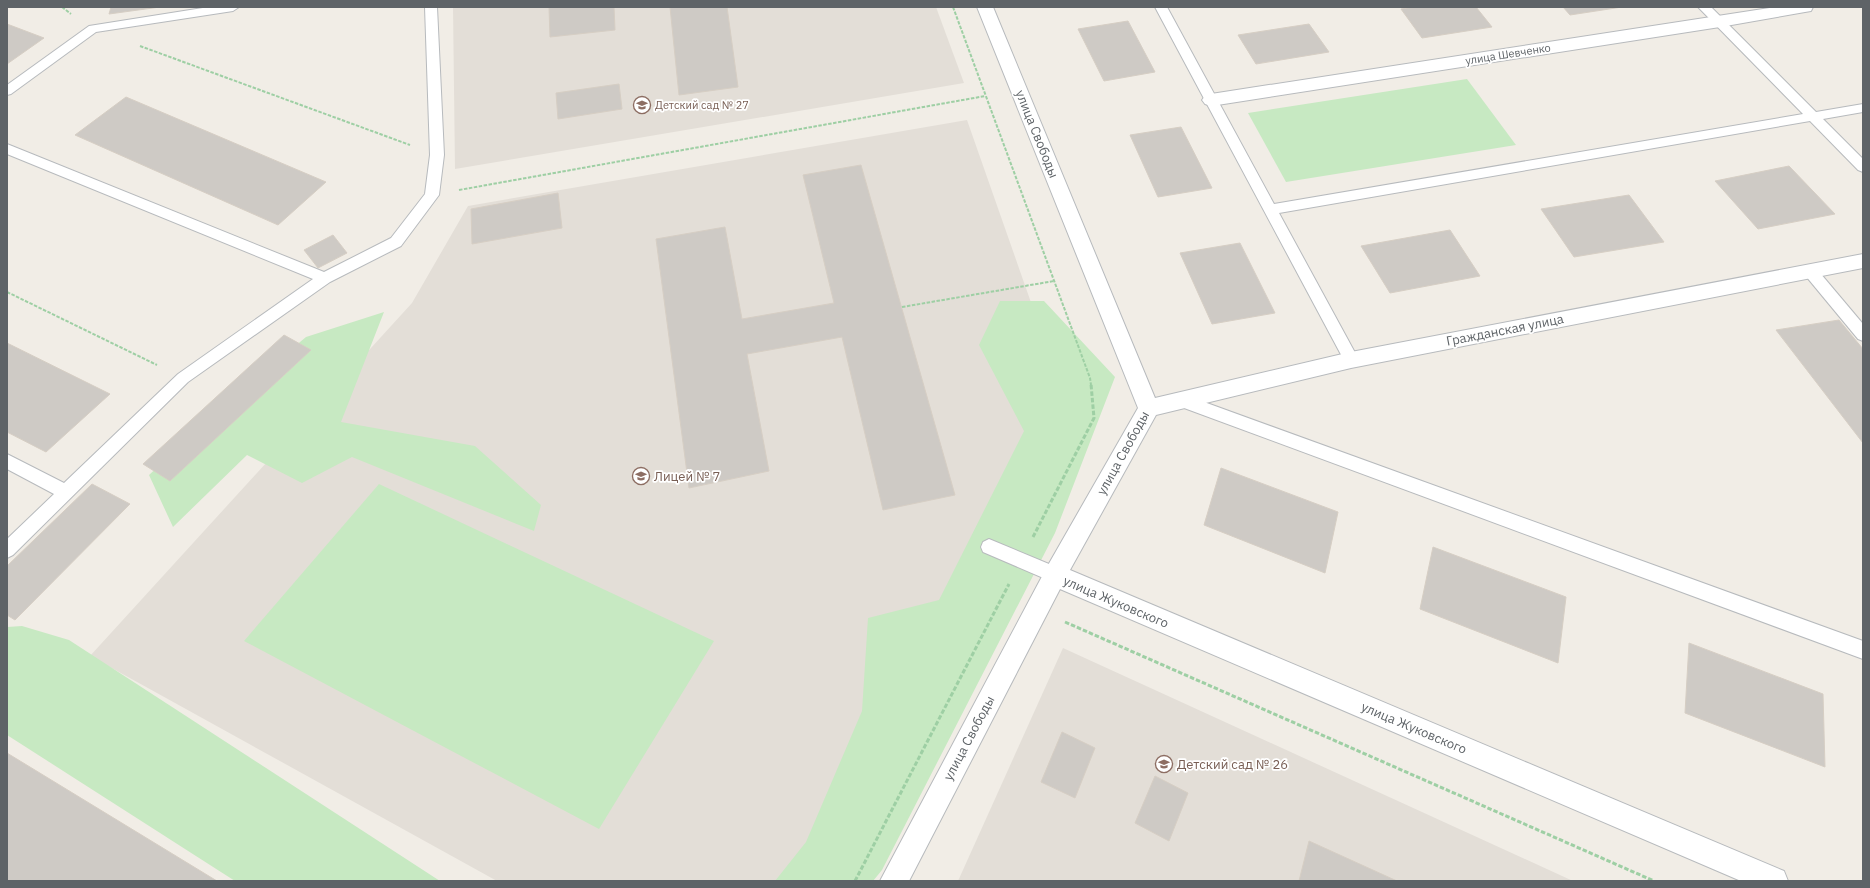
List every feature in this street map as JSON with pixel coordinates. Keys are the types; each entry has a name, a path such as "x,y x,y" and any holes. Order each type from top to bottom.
{"street":[{"name":"улица Свободы","path":"894,881 1055,576 1149,408 985,7"},
{"name":"улица Шевченко","path":"1210,100 1720,22 1805,7"},
{"name":"Гражданская улица","path":"1149,408 1351,360 1863,261"},
{"name":"улица Жуковского","path":"1055,576 1774,881"}],"lane":[{"path":"7,91 93,29 234,7"},
{"path":"7,550 183,378 325,278 396,242 432,195 437,155 431,7"},
{"path":"1161,7 1351,360"},
{"path":"1704,7 1863,167"},
{"path":"1270,210 1863,108"},
{"path":"7,149 325,278"},
{"path":"1810,271 1863,336"},
{"path":"1182,400 1863,650"},
{"path":"7,461 66,492"},
{"path":"989,547 1055,576"}],"path":[{"path":"855,881 1094,418 1090,378 953,7"},
{"path":"93,29 437,155"},
{"path":"432,195 985,96"},
{"path":"902,307 1054,281"},
{"path":"7,292 183,378"},
{"path":"1004,593 1037,610 1654,881"}],"shaded area":[{"name":"Детский сад № 27","path":"453,7 936,7 964,83 455,169"},
{"name":"Лицей № 7","path":"967,120 1067,405 805,881 497,881 90,656 412,303 468,206"},
{"name":"Детский сад № 26","path":"1063,648 1573,881 958,881"}],"green space":[{"path":"1467,79 1516,145 1286,182 1248,113"},
{"path":"1000,301 1044,301 1115,377 1055,533 882,870 873,881 775,881 806,842 862,711 868,618 939,600 1024,431 979,345"},
{"path":"384,312 341,422 475,446 541,505 534,531 352,457 302,483 247,455 173,527 149,475 221,408 306,337"},
{"path":"379,484 714,641 599,829 244,641"},
{"path":"22,626 69,640 440,881 235,881 7,735 7,627"}],"building":[{"path":"111,7 160,7 109,14"},
{"path":"549,7 614,7 615,30 550,37"},
{"path":"670,7 727,7 738,87 679,95"},
{"path":"1413,7 1476,7 1492,27 1422,38 1401,9"},
{"path":"1563,7 1622,7 1570,15"},
{"path":"1128,21 1155,72 1104,81 1078,29"},
{"path":"7,24 44,38 7,64"},
{"path":"1309,24 1329,52 1256,64 1238,35"},
{"path":"619,84 622,109 558,119 556,93"},
{"path":"126,97 326,182 278,225 75,135"},
{"path":"1181,127 1212,188 1158,197 1130,135"},
{"path":"861,165 955,495 883,510 842,337 747,354 769,471 689,488 656,239 725,227 742,319 834,303 803,175"},
{"path":"1789,166 1835,214 1758,229 1715,181"},
{"path":"558,193 562,228 472,244 471,209"},
{"path":"1629,195 1664,242 1574,257 1541,209"},
{"path":"1450,230 1480,276 1390,293 1361,246"},
{"path":"333,235 347,253 318,268 304,250"},
{"path":"1240,243 1275,313 1212,324 1180,253"},
{"path":"1839,320 1863,349 1863,443 1776,330"},
{"path":"284,335 311,350 170,481 143,464"},
{"path":"7,343 110,394 46,452 7,432"},
{"path":"1221,468 1338,512 1325,573 1204,525"},
{"path":"92,484 130,504 15,620 7,615 7,566"},
{"path":"1433,547 1566,597 1558,663 1420,609"},
{"path":"1689,643 1823,694 1825,767 1685,713"},
{"path":"1062,732 1095,748 1075,798 1041,782"},
{"path":"7,753 217,881 7,881"},
{"path":"1155,776 1188,793 1169,841 1135,823"},
{"path":"1309,841 1397,881 1299,881"}],"place":[{"name":"Детский сад № 27","path":"642,105"},
{"name":"Лицей № 7","path":"641,476"},
{"name":"Детский сад № 26","path":"1164,764"}]}
